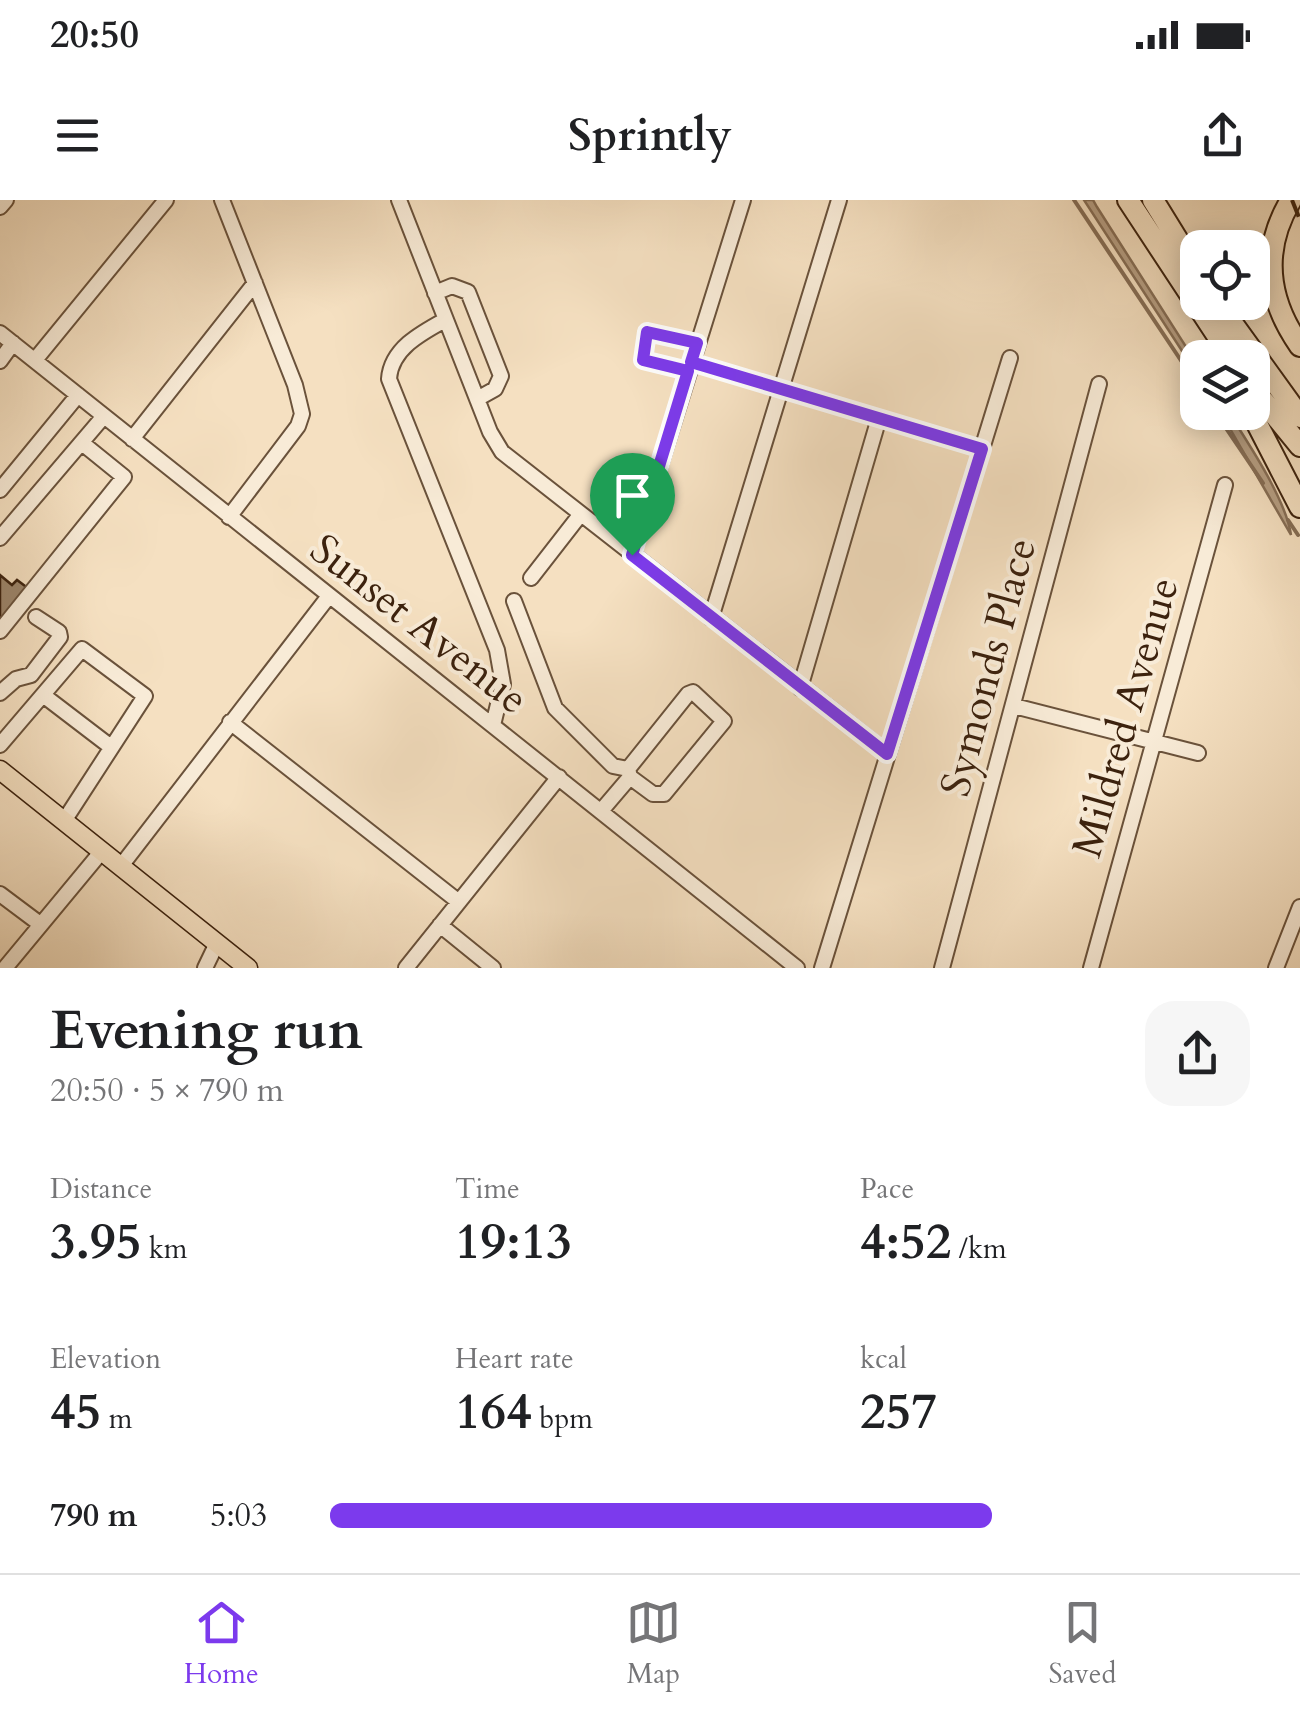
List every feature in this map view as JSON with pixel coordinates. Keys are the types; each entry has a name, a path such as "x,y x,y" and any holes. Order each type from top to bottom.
{"highway":[{"path":"1128,200 1220,340"},
{"path":"1152,200 1180,244"},
{"path":"1291,200 1274,239 1270,271 1276,305 1300,346"},
{"path":"1171,266 1208,340"},
{"path":"1230,320 1300,417"},
{"path":"1270,409 1300,446"},
{"path":"1260,430 1300,507"}],"main road":[{"path":"0,770 248,968"}],"street":[{"path":"0,207 6,200"},
{"path":"35,360 166,200"},
{"path":"222,200 302,414 289,440 229,516"},
{"path":"399,200 476,399 502,452 887,754"},
{"path":"632,555 742,200"},
{"path":"711,618 839,200"},
{"path":"132,439 255,283"},
{"path":"434,293 462,287 475,309 501,376 495,389 476,399"},
{"path":"445,320 402,349 392,362 388,378 497,650 504,684 492,725"},
{"path":"697,343 647,332 643,360 782,389 982,449"},
{"name":"Sunset Avenue","path":"0,333 797,968"},
{"path":"0,361 13,343"},
{"path":"822,968 1010,358"},
{"name":"Symonds Place","path":"942,968 1099,384"},
{"path":"0,490 78,395"},
{"path":"0,538 104,416"},
{"path":"800,688 879,418"},
{"path":"0,631 124,477 82,443"},
{"name":"Mildred Avenue","path":"1091,968 1225,486"},
{"path":"532,578 580,514"},
{"path":"121,866 329,596"},
{"path":"514,602 555,708 613,766 629,773 653,794 664,794 724,721 694,692 688,694 629,773 601,812"},
{"path":"0,693 16,679 31,676 60,638 59,632 36,617"},
{"path":"0,745 72,655 86,649 146,696 64,821"},
{"path":"42,695 111,746"},
{"path":"1014,706 1198,753"},
{"path":"230,722 459,902"},
{"path":"406,968 559,778"},
{"path":"5,968 102,851"},
{"path":"0,894 40,924"},
{"path":"1276,968 1300,907"},
{"path":"440,925 493,968"},
{"path":"205,968 217,943"}],"shaded area":[{"path":"1084,200 1093,200 1182,340 1180,348"},
{"path":"1231,430 1240,430 1266,472 1291,535"}],"building":[{"path":"0,575 12,585 17,580 29,589 0,624"}],"waterway":[{"path":"1074,200 1180,359"},
{"path":"1227,430 1263,483"},
{"path":"1288,520 1298,535"}],"railway":[{"path":"1292,200 1300,220"}],"route":[{"path":"647,332 697,343 691,362 982,449 887,754 632,555 688,371 643,360 640,357 647,332"}]}
